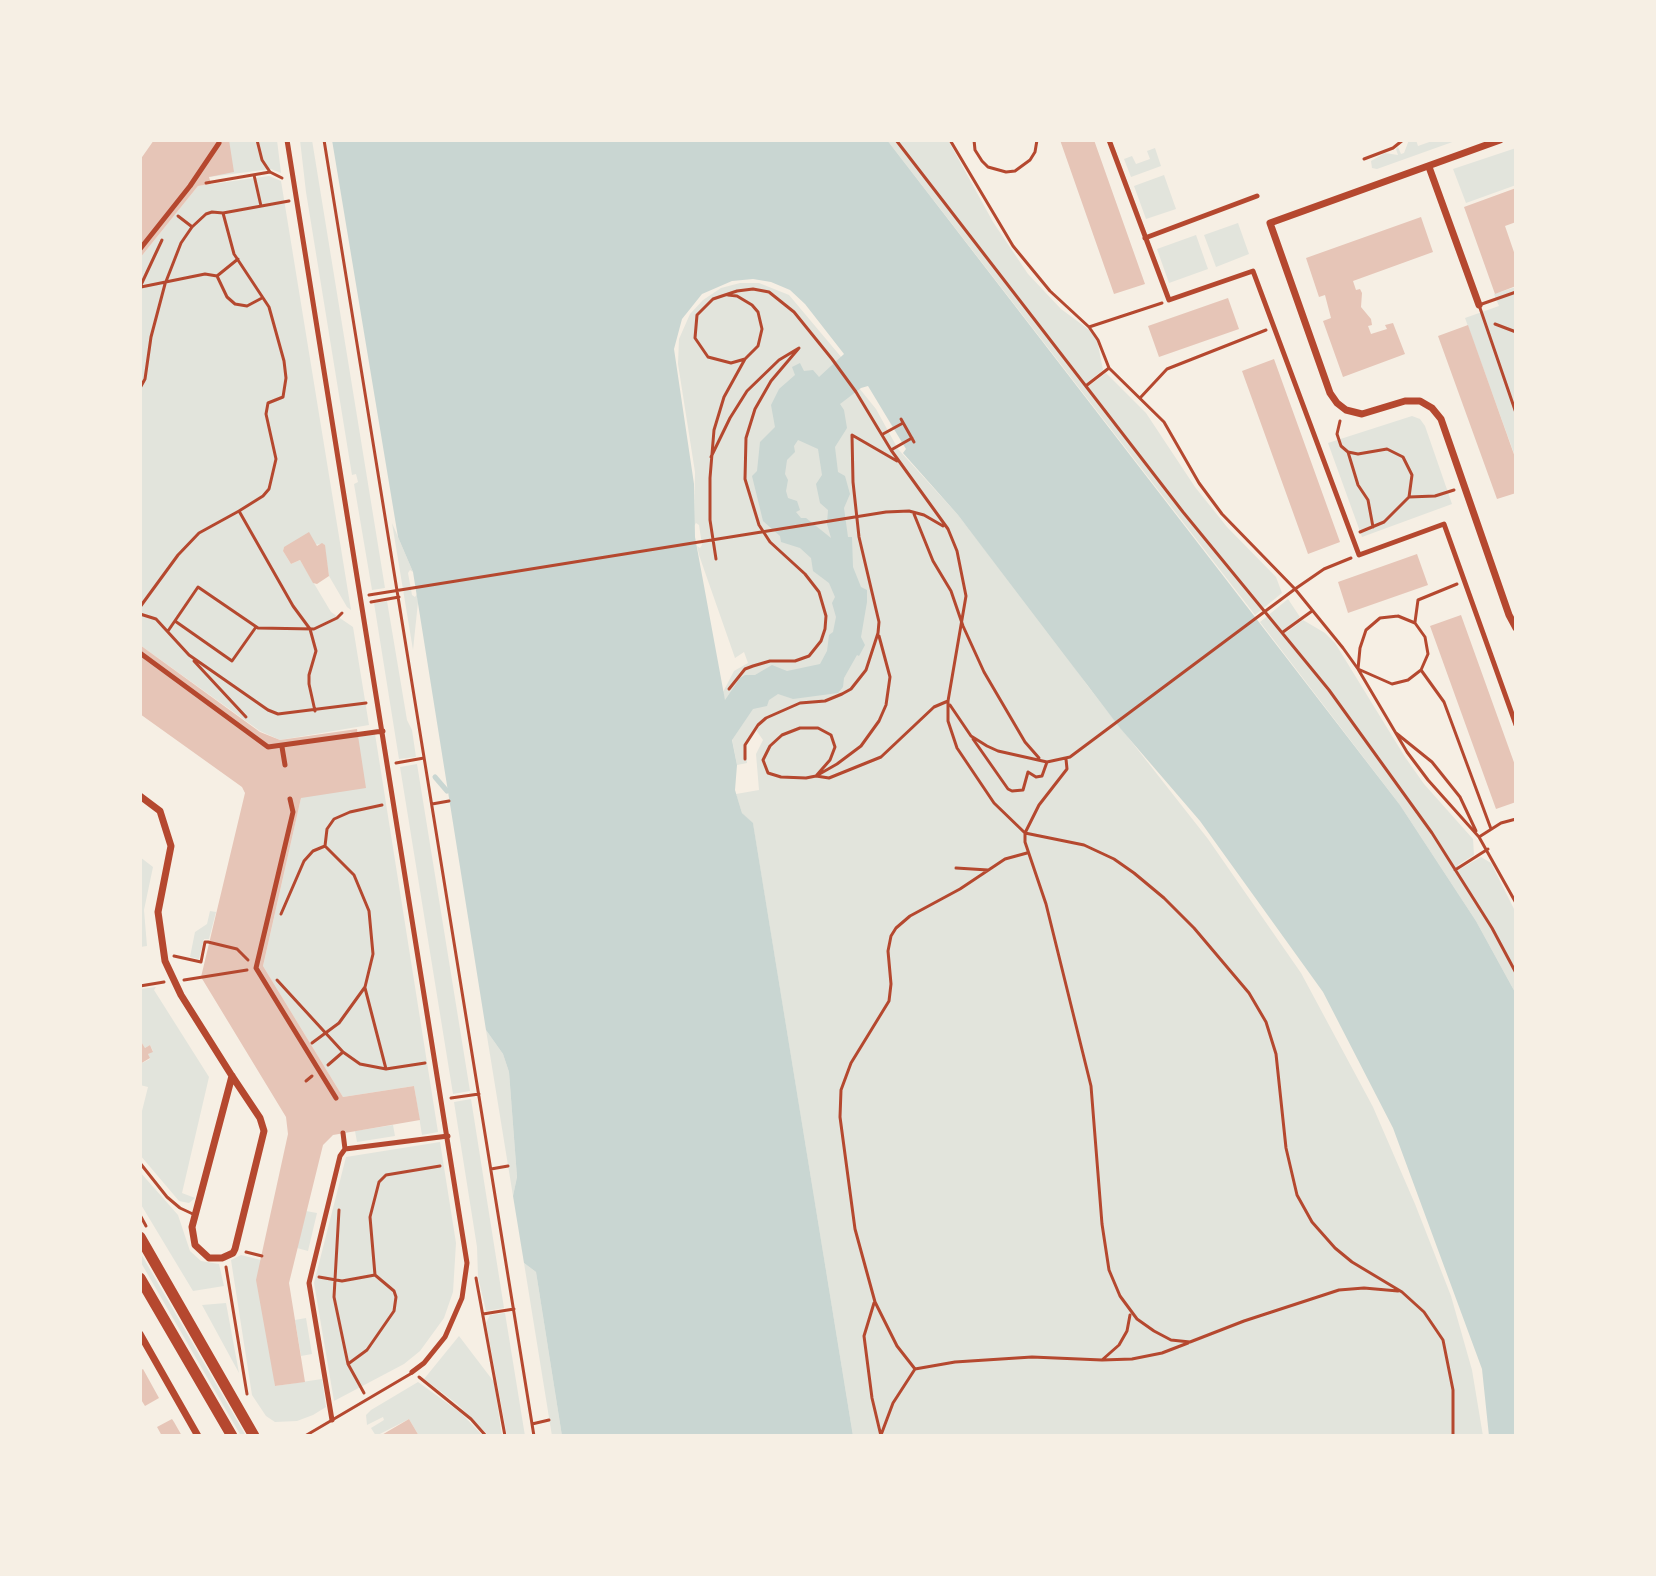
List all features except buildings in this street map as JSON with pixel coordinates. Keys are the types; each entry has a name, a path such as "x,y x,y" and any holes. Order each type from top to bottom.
{"main road":[{"path":"140,1237 254,1436"},
{"path":"140,1278 232,1436"}],"street":[{"path":"287,140 467,1263 462,1298 445,1337 413,1372"},
{"path":"1109,140 1169,300 1253,271 1359,555 1444,524 1516,725"},
{"path":"1500,140 1270,223 1330,393 1337,403 1346,410 1362,414 1405,401 1420,401 1432,408 1441,419 1516,628"},
{"path":"140,249 174,213 219,143"},
{"path":"1429,167 1479,305"},
{"path":"1145,238 1257,196"},
{"path":"140,653 268,747 383,731"},
{"path":"282,747 285,765"},
{"path":"140,796 160,811 171,846 158,912 163,954 181,995 260,1118 264,1131 235,1249 225,1257 209,1258 199,1251 192,1236 232,1076"},
{"path":"290,799 293,812 256,968 336,1098"},
{"path":"332,1420 309,1283 340,1156 345,1149 343,1133"},
{"path":"345,1149 448,1136"},
{"path":"141,1337 198,1436"}],"lane":[{"path":"974,140 975,150 982,161 997,171 1006,172 1015,171 1030,160 1037,140"},
{"path":"1516,292 1479,305 1516,413"},
{"path":"140,1163 167,1197 195,1215"},
{"path":"305,1436 413,1372"}],"path":[{"path":"190,186 270,172 262,160 257,140"},
{"path":"324,140 534,1436"},
{"path":"896,140 1086,386 1329,690 1407,797 1492,928 1516,973"},
{"path":"950,140 1013,246 1050,291 1089,327 1109,368 1164,422 1199,483 1222,514 1295,589 1358,669 1393,731 1428,780 1488,849 1516,903"},
{"path":"1364,159 1393,148 1401,141"},
{"path":"254,175 261,206"},
{"path":"140,388 145,379 151,337 165,284 181,243 192,227 206,214 296,200"},
{"path":"140,287 174,213 192,227"},
{"path":"140,607 178,555 199,533 263,496 269,489 276,459 266,414 268,403 278,400 285,389 284,361 269,307 238,259 223,213"},
{"path":"140,287 205,274 217,276 238,259"},
{"path":"217,276 227,297 235,304 247,306 263,298"},
{"path":"745,359 731,363 715,361 703,352 695,338 695,323 701,309 713,299 753,289 777,297 794,312 856,392 891,450 948,529 957,551 966,596 948,701 948,721 957,748 994,803 1025,833 1084,845 1114,859 1164,898 1237,976 1259,1008 1276,1054 1292,1183 1304,1210 1335,1248 1361,1268 1402,1292 1424,1312 1443,1340 1453,1390 1453,1436"},
{"path":"716,559 710,520 711,457 717,414 745,359 758,346 761,338 758,312 745,299 728,295"},
{"path":"1089,327 1169,300"},
{"path":"1484,319 1516,332"},
{"path":"1140,398 1167,369 1274,327"},
{"path":"711,457 747,391 779,360 799,348 771,381 755,409 746,438 745,479 759,525 770,542 805,574 819,592 826,616 825,629 821,641 809,656 795,661 770,661 745,669 729,689"},
{"path":"1086,386 1109,368"},
{"path":"1346,410 1337,426 1341,446 1348,452 1358,454 1387,449 1399,454 1411,469 1409,497 1393,516 1372,528 1368,500 1358,485 1348,452"},
{"path":"883,434 902,421 913,440 891,450"},
{"path":"816,776 861,746 886,705 890,677 859,537 852,435 900,462"},
{"path":"1409,497 1435,496 1465,486"},
{"path":"239,511 293,606 310,629 316,651 309,675 315,711"},
{"path":"372,595 886,512 913,512 936,520 948,529"},
{"path":"913,512 933,561 951,591 963,626 1005,711 1025,742 1045,761"},
{"path":"971,736 998,751 1045,761 1066,759 1277,601 1324,569 1359,555"},
{"path":"1415,623 1418,600 1464,581"},
{"path":"168,631 198,587 256,627 310,629 342,613"},
{"path":"362,603 399,597"},
{"path":"1282,633 1312,611"},
{"path":"140,614 156,619 168,631 260,732 254,737"},
{"path":"1398,616 1415,623 1425,637 1428,654 1421,670 1408,680 1392,684 1358,669 1366,630 1380,618 1398,616"},
{"path":"175,621 232,661 256,627"},
{"path":"745,759 745,745 766,718 800,703 825,701 851,689 866,670 878,633"},
{"path":"189,655 268,710 286,715 378,701"},
{"path":"1421,670 1444,702 1491,829"},
{"path":"816,776 830,760 835,747 831,735 818,728 800,728 782,735 770,746 763,760 765,770 774,775 829,778 881,757 934,707 948,701"},
{"path":"948,701 1008,789 1023,790 1028,772 1036,777 1042,776 1045,761"},
{"path":"1393,731 1432,762 1460,797 1479,837"},
{"path":"388,765 424,758"},
{"path":"1066,759 1067,769 1048,792 1025,833 1027,853 1050,918 1091,1086 1102,1224 1109,1270 1130,1313 1171,1340 1190,1342"},
{"path":"432,804 449,801"},
{"path":"325,846 327,829 334,819 350,812 394,803"},
{"path":"1479,837 1501,823 1516,819"},
{"path":"278,921 304,861 313,851 325,846"},
{"path":"315,1050 311,1044 352,1008 365,987 373,954 369,911 354,875 325,846"},
{"path":"1455,870 1488,849"},
{"path":"915,1369 897,1346 875,1302 855,1229 840,1117 841,1090 851,1063 889,1001 889,944 896,928 910,916 1005,859 1027,853"},
{"path":"956,868 988,870"},
{"path":"163,954 201,962 205,942 208,942 237,949 256,968"},
{"path":"201,977 256,968"},
{"path":"277,981 343,1052 366,1067 386,1069 436,1062"},
{"path":"365,987 386,1069"},
{"path":"325,1068 343,1052"},
{"path":"443,1099 479,1094"},
{"path":"348,1364 367,1350 394,1311 394,1291 375,1275 370,1217 379,1182 386,1175 453,1164"},
{"path":"491,1169 508,1166"},
{"path":"339,1210 334,1281 338,1319 348,1364 368,1400"},
{"path":"235,1249 262,1256"},
{"path":"225,1257 247,1398"},
{"path":"315,1276 334,1281 375,1275"},
{"path":"476,1278 505,1436"},
{"path":"881,1436 893,1403 915,1369 955,1362 1032,1357 1132,1359 1162,1353 1244,1321 1339,1290 1364,1288 1402,1292"},
{"path":"875,1302 864,1336 872,1398 881,1436"},
{"path":"483,1314 514,1309"},
{"path":"1102,1360 1119,1345 1127,1331 1130,1313"},
{"path":"413,1372 471,1419 486,1436"},
{"path":"532,1424 549,1420"}],"shaded area":[{"path":"222,140 277,140 281,173 271,169 209,177"},
{"path":"300,140 312,140 385,588 372,590 354,484 358,482 356,474 352,475"},
{"path":"332,140 887,140 1400,805 1476,921 1516,994 1516,1436 1489,1436 1482,1369 1393,1128 1323,992 1200,821 1120,728 958,515 903,453 906,449 868,386 840,404 847,428 835,447 838,472 845,476 850,494 844,508 848,537 852,537 853,567 861,587 867,590 861,637 865,645 838,693 793,699 778,694 769,700 767,706 753,709 732,740 737,765 735,790 742,813 753,823 853,1436 562,1436 536,1272 524,1263 513,1196 517,1177 509,1072 503,1054 486,1030 413,572 398,537","holes":["753,279 790,290 805,304 844,354 819,377 813,370 804,371 800,363 792,367 795,375 779,389 771,405 775,427 760,442 757,471 752,476 763,521 780,536 781,542 800,548 811,558 813,571 829,583 835,597 832,603 836,617 827,651 820,664 787,671 772,665 755,675 745,675 725,700 695,537 694,484 674,349 682,319 702,294 732,281","798,440 818,449 822,475 816,484 820,503 828,510 827,524 831,538 806,518 801,518 796,512 800,510 797,501 788,498 787,460 795,452 794,446"]},
{"path":"887,140 948,140 993,222 1028,274 1061,309 1088,329 1097,340 1103,370 1088,382 1090,385 1106,373 1146,413 1195,487 1227,527 1276,577 1282,593 1255,615"},
{"path":"1409,140 1416,140 1418,146 1435,140 1458,140 1377,169 1372,168 1371,161 1385,153 1398,155 1398,147 1401,154 1404,153"},
{"path":"1155,148 1161,166 1131,177 1124,159 1132,156 1136,164 1150,159 1147,151"},
{"path":"1516,148 1516,185 1466,203 1453,169"},
{"path":"1164,175 1176,209 1146,219 1134,186"},
{"path":"269,176 281,181 351,610 329,576 324,544 284,547 283,551 291,564 300,560 331,612 353,627 369,725 280,740 260,731 140,645 140,258 198,186"},
{"path":"1238,223 1249,254 1216,267 1204,235"},
{"path":"1196,235 1208,269 1169,283 1157,249"},
{"path":"740,283 759,283 789,295 842,358 838,362 876,409 898,449 958,515 1054,638 1208,839 1301,973 1373,1107 1415,1204 1451,1296 1472,1370 1483,1436 853,1436 753,824 742,813 736,794 759,790 756,754 763,740 756,730 746,746 747,763 737,765 723,692 734,671 748,663 744,652 735,658 699,555 697,546 700,548 702,545 699,525 696,523 694,526 695,472 678,364 679,339 690,314 721,288"},
{"path":"1516,287 1516,459 1465,318 1499,306 1494,294"},
{"path":"1412,416 1420,419 1425,426 1452,504 1362,537 1328,443"},
{"path":"392,523 413,572 410,570 408,573 412,595 415,597 417,594 413,650"},
{"path":"1288,599 1300,617 1285,630 1287,632 1303,620 1335,643 1424,784 1473,839 1474,855 1458,865 1460,869 1481,857 1491,863 1516,913 1516,994 1476,921 1400,805 1260,622"},
{"path":"387,601 416,757 399,759 374,603"},
{"path":"375,734 438,1132 422,1135 414,1086 343,1097 263,966 301,798 358,737"},
{"path":"417,764 470,1091 453,1094 400,767"},
{"path":"140,857 153,867 144,910 147,946 140,947"},
{"path":"210,911 216,912 209,939 204,939 199,959 190,957 195,932 207,924"},
{"path":"156,987 154,990 209,1077 182,1193 195,1198 189,1203 179,1201 140,1155 140,1119 148,1087 140,1085 140,1064 150,1059 148,1054 153,1051 150,1045 145,1048 140,1040 140,989"},
{"path":"486,1030 503,1054 509,1072 517,1177 513,1196"},
{"path":"471,1099 504,1308 486,1311 478,1277 477,1247 454,1102"},
{"path":"393,1125 395,1136 357,1142 355,1131"},
{"path":"440,1142 456,1243 453,1292 444,1318 420,1351 404,1364 334,1401 314,1283 346,1157"},
{"path":"140,1172 178,1215 190,1251 201,1261 219,1264 224,1286 193,1291 140,1203"},
{"path":"306,1211 317,1213 308,1251 297,1248"},
{"path":"140,1252 246,1436 241,1436 140,1261"},
{"path":"241,1255 261,1260 275,1386 322,1379 326,1407 313,1415 297,1421 275,1422 266,1416 252,1395 231,1260"},
{"path":"524,1263 536,1272 562,1436 552,1436"},
{"path":"226,1303 239,1373 202,1305"},
{"path":"505,1313 525,1436 507,1436 486,1323 490,1315"},
{"path":"306,1318 312,1354 301,1356 295,1320"},
{"path":"459,1336 494,1382 502,1436 489,1436 457,1404 424,1379"},
{"path":"418,1382 461,1413 483,1436 419,1436 409,1419 376,1436 371,1428 384,1420 383,1417 367,1425 366,1415"}],"waterway":[{"path":"435,777 447,791"}]}
